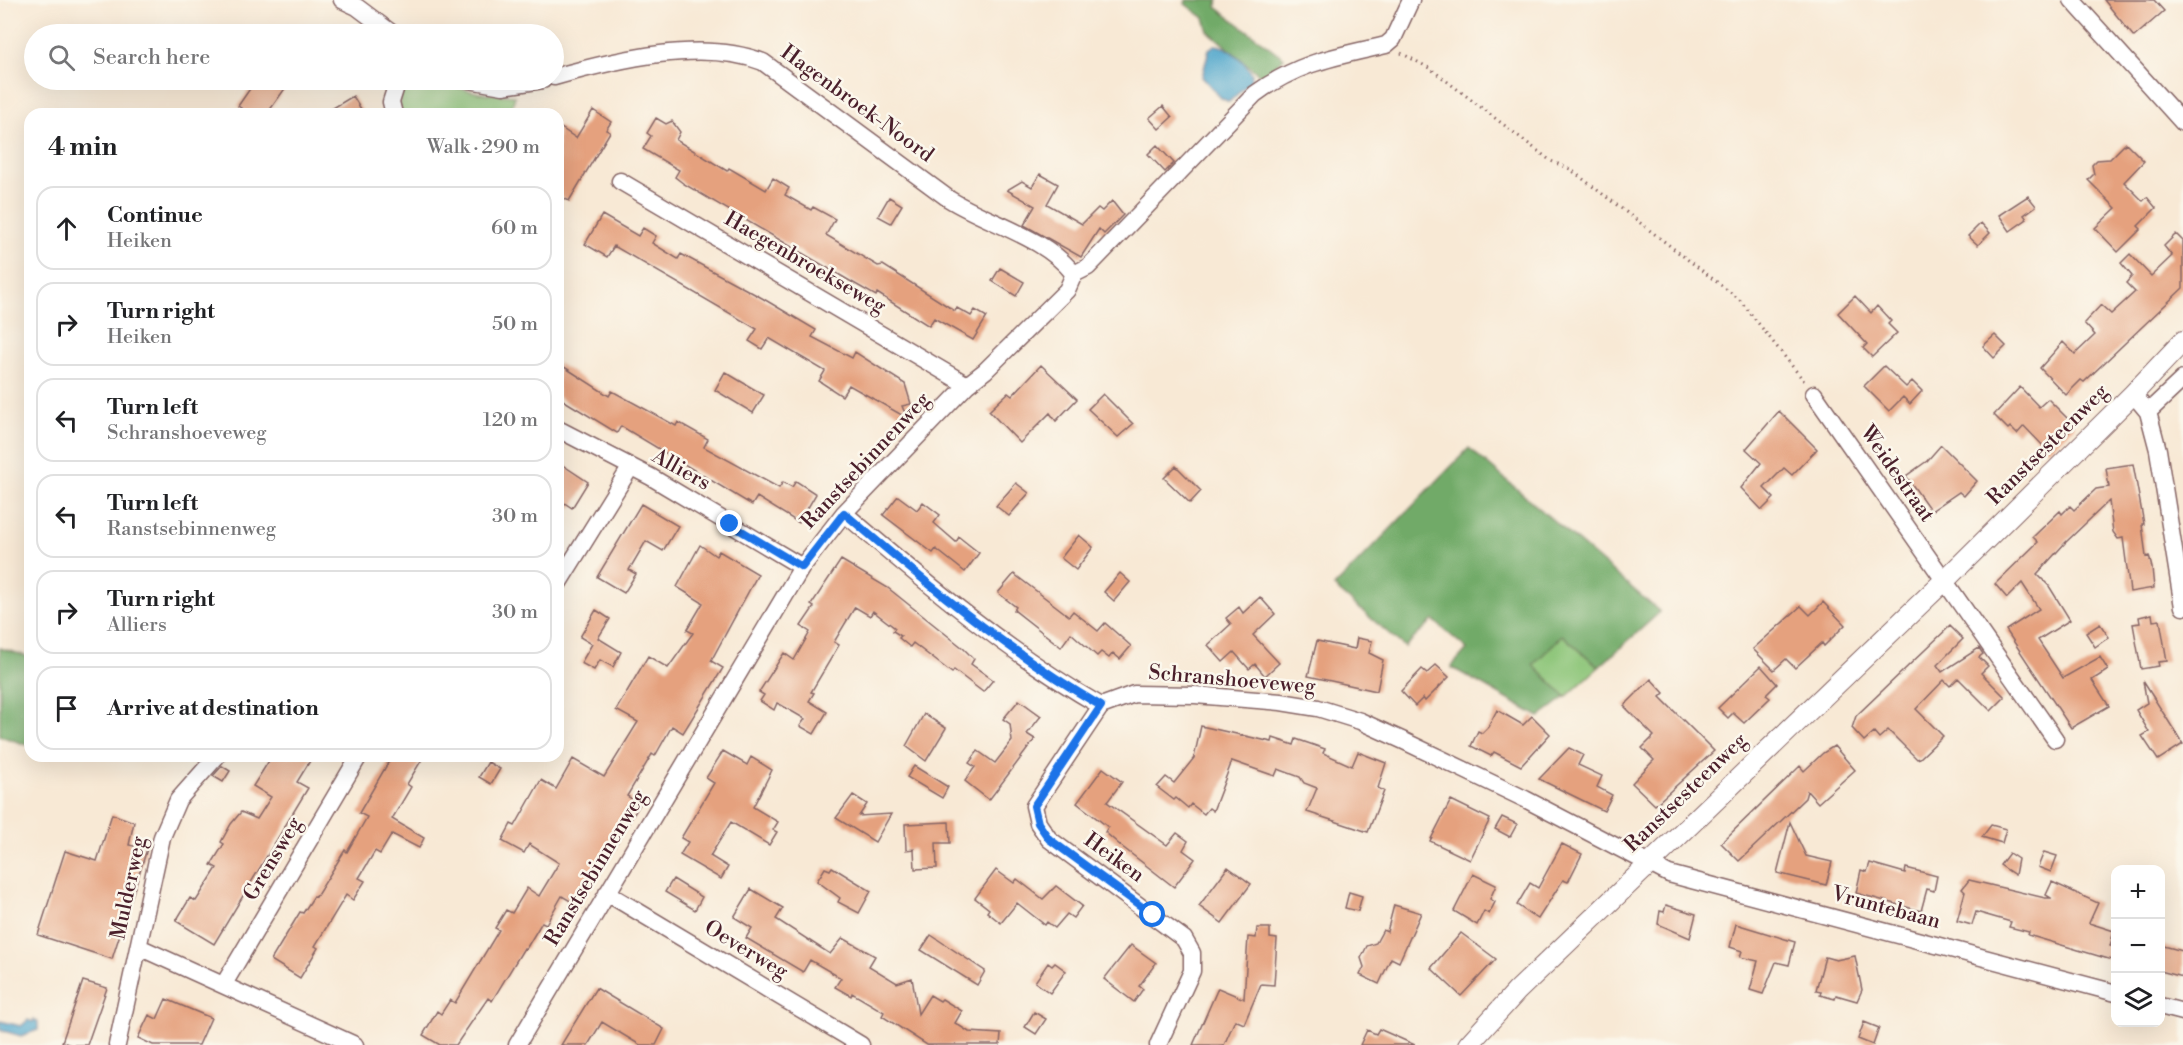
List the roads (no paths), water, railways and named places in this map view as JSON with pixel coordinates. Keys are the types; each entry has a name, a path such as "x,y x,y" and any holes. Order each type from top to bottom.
{"street":[{"path":"342,0 357,7 380,24"},
{"name":"Ranstsebinnenweg","path":"517,1045 802,567 844,513 967,385 985,371 1067,290 1074,274 1088,267 1255,94 1281,75 1304,65 1386,45 1393,39 1411,0"},
{"path":"2072,0 2183,123"},
{"name":"Hagenbroek-Noord","path":"564,74 613,60 692,53 741,54 763,62 949,199 974,215 1061,258 1074,274"},
{"path":"392,108 391,102 395,90"},
{"name":"Haegenbroekseweg","path":"620,181 967,385"},
{"name":"Ranstsesteenweg","path":"1468,1045 1499,1008 1647,863 1944,581 2182,343"},
{"path":"2148,412 2183,379"},
{"name":"Weidestraat","path":"1814,394 1944,581"},
{"path":"2133,394 2148,412 2158,450 2183,606"},
{"name":"Alliers","path":"564,432 651,477 802,567"},
{"name":"Alliers","path":"564,574 630,468"},
{"path":"844,513 901,561 1046,674 1101,706"},
{"path":"1944,581 2055,739"},
{"name":"Schranshoeveweg","path":"1101,706 1134,694 1195,695 1281,702 1318,708 1360,721 1404,741 1525,799 1647,863"},
{"name":"Heiken","path":"1101,706 1034,806 1038,823 1049,839 1184,939 1192,953 1192,971 1158,1045"},
{"name":"Mulderweg","path":"117,1045 155,860 171,814 186,789 211,762"},
{"name":"Grensweg","path":"224,984 355,762"},
{"name":"Vruntebaan","path":"1647,863 1670,874 2111,992"},
{"name":"Oeverweg","path":"607,893 861,1045"},
{"path":"139,946 355,1045"},
{"path":"2165,1007 2183,1012"}],"water":[{"path":"1215,45 1236,55 1252,74 1251,81 1229,102 1221,98 1202,77 1209,49"},
{"path":"34,1019 38,1022 38,1030 21,1036 0,1030 0,1021 21,1026 28,1020 33,1022"}]}
